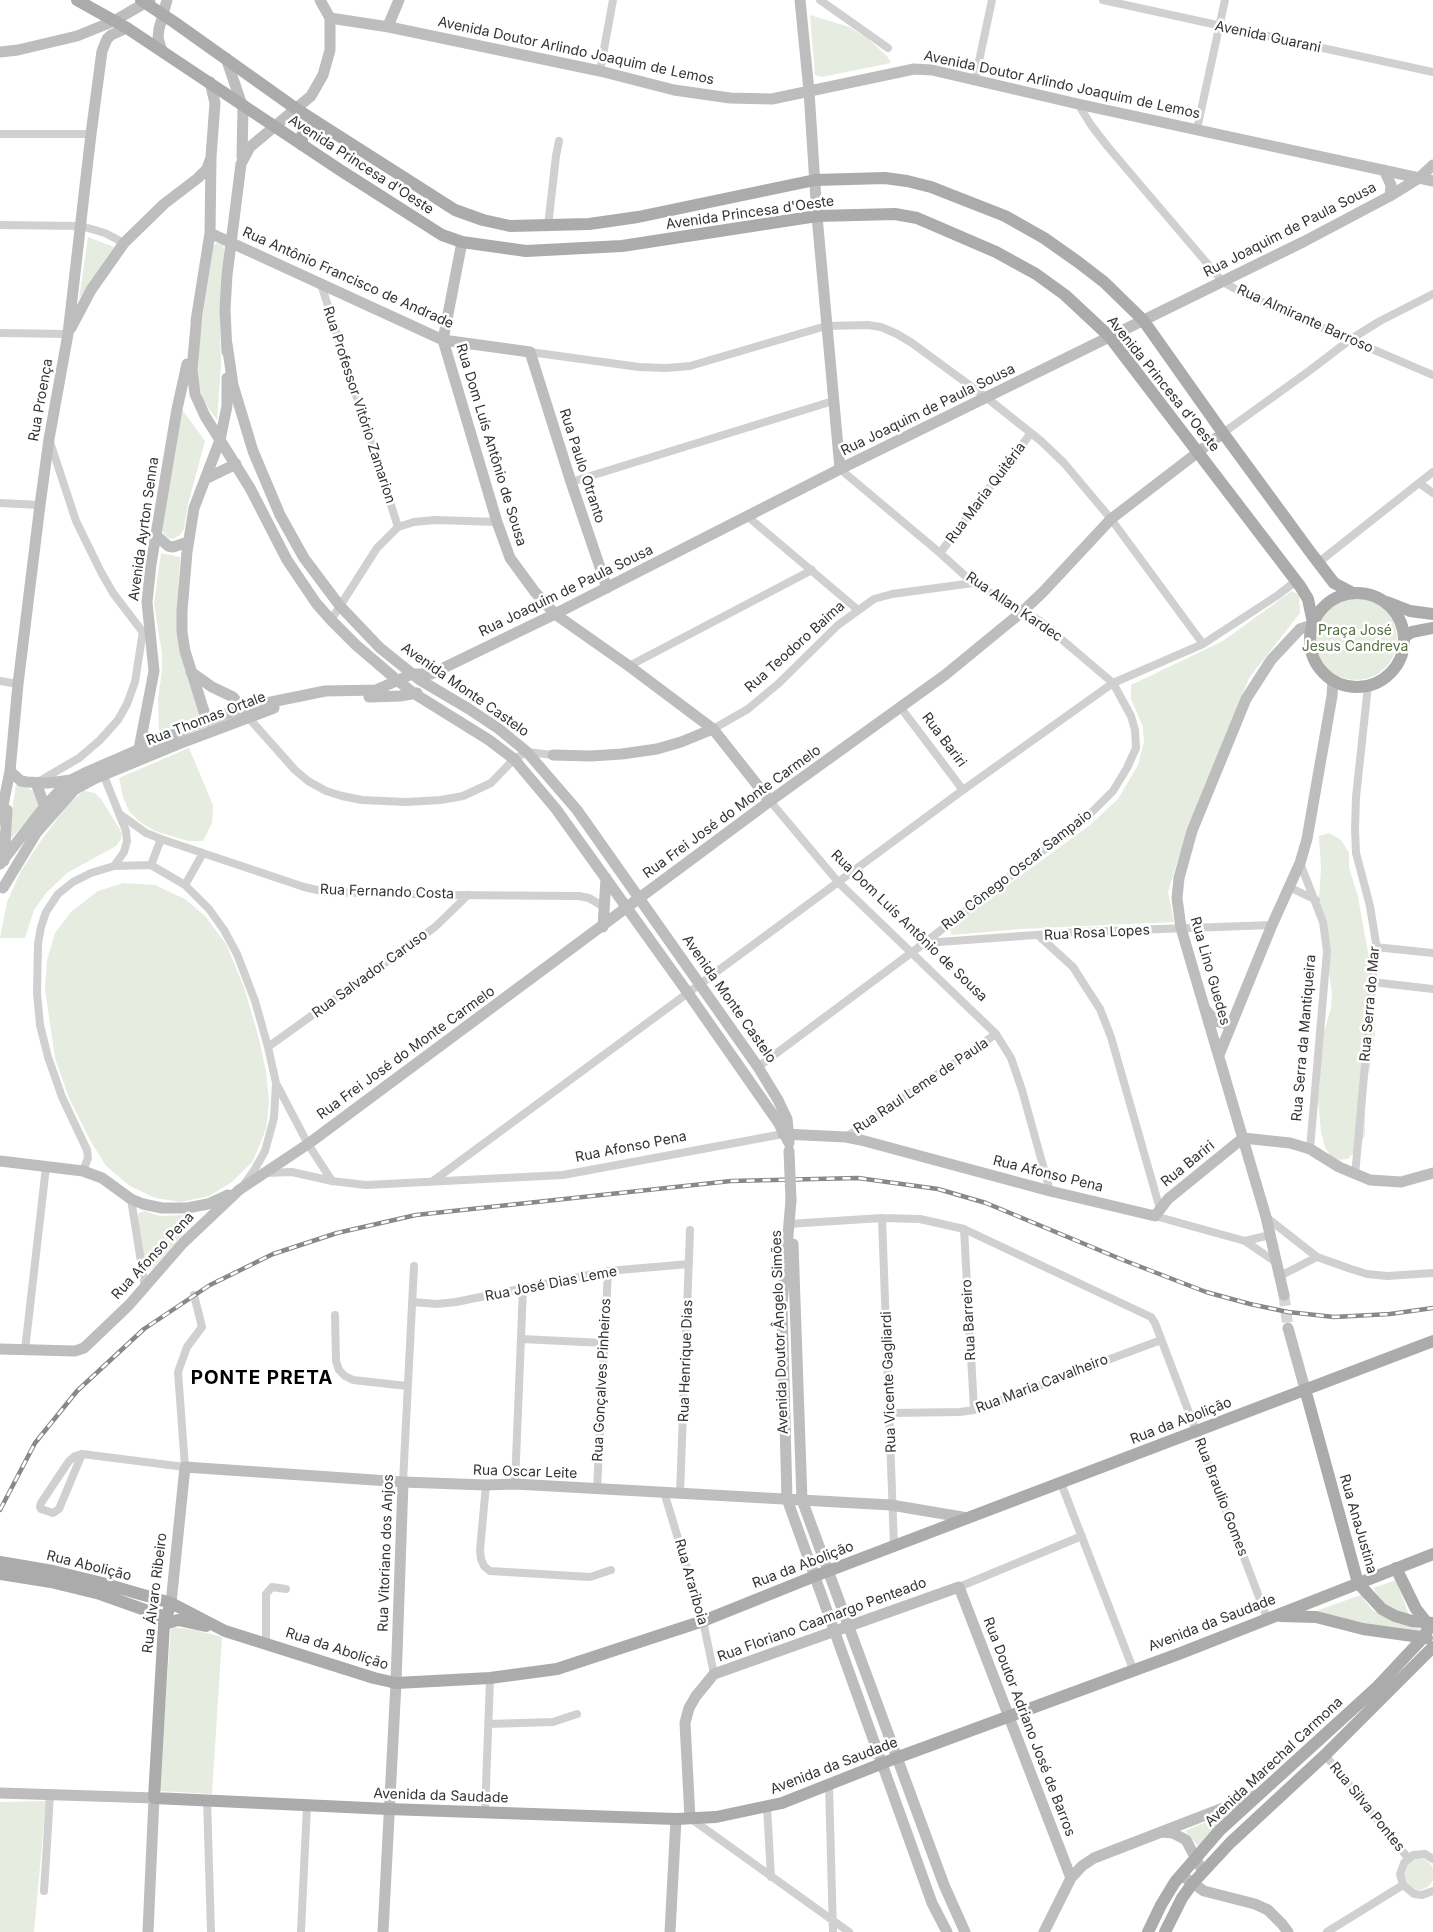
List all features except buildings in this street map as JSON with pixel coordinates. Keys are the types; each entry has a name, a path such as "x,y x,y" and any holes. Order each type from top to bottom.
{"main road":[{"name":"Avenida Princesa d'Oeste","path":"77,0 127,28 302,145 442,235 462,242 526,251 622,246 817,216 895,214 917,218 954,232 996,252 1036,274 1065,295 1109,336 1296,581 1308,599 1313,624"},
{"path":"162,51 158,38 167,0"},
{"path":"241,164 250,146 311,96 323,74 330,50 330,18 320,0"},
{"path":"388,26 399,0"},
{"path":"800,0 809,91 826,326 840,469"},
{"name":"Avenida Princesa d'Oeste","path":"146,1 317,122 455,210 483,220 510,226 589,224 638,217 815,180 885,178 931,187 1005,216 1044,238 1078,262 1104,282 1144,320 1223,433 1334,583 1353,593"},
{"path":"0,52 18,50 84,33 114,21 146,1"},
{"name":"Avenida Doutor Arlindo Joaquim de Lemos","path":"330,18 388,26 600,71 674,90 730,98 772,99 868,77 914,69 932,70 1078,104 1433,181"},
{"path":"102,51 107,39 111,35 127,28"},
{"path":"84,33 99,43 102,51"},
{"name":"Rua Proença","path":"0,820 10,771 18,684 49,439 68,334 102,51"},
{"path":"207,720 185,651 182,632 188,542 194,508 220,440 227,406 225,310 227,275 241,164 244,118 242,104 226,58"},
{"name":"Avenida Ayrton Senna","path":"139,749 154,671 146,631 147,602 156,535 177,409 197,314 210,233 211,157 215,103 210,82"},
{"path":"302,145 304,130 317,122"},
{"path":"68,334 91,290 124,243 175,194 202,174 211,157"},
{"name":"Rua Joaquim de Paula Sousa","path":"429,679 840,469 1223,282 1390,196 1419,178 1433,165"},
{"path":"1384,170 1391,185 1390,196"},
{"path":"187,186 204,191 211,203"},
{"name":"Rua Antônio Francisco de Andrade","path":"210,233 443,340 530,352"},
{"name":"Rua Dom Luís Antônio de Sousa","path":"462,242 443,340 497,522 510,558 535,592 555,614 629,666 713,729 770,801"},
{"name":"Avenida Ayrton Senna","path":"197,314 192,370 193,387 205,416 220,440"},
{"name":"Avenida Monte Castelo","path":"227,344 243,424 265,482 292,538 304,558 340,606 380,648 412,674 429,679 528,752 577,810 758,1066 778,1100 786,1119 791,1206"},
{"name":"Rua Paulo Otranto","path":"530,352 607,588"},
{"name":"Rua Frei José do Monte Carmelo","path":"264,1174 308,1144 603,927 770,801 945,675 1023,611 1111,519 1223,433"},
{"name":"Avenida Monte Castelo","path":"220,440 236,464 287,560 316,603 331,620 356,645 398,681 489,740 514,759 556,809 688,993 778,1122 788,1140"},
{"path":"205,478 236,464"},
{"path":"156,535 168,546 173,547 188,542"},
{"path":"1385,602 1395,612 1402,624 1404,637 1399,663 1391,673 1380,682 1354,688 1341,685 1322,672 1312,654 1310,644 1313,624 1319,612 1329,602 1340,596 1353,593 1375,596 1385,602 1410,611 1433,614"},
{"name":"Rua Lino Guedes","path":"1284,1295 1266,1217 1181,928 1177,898 1179,878 1192,831 1246,699 1271,660 1300,629 1313,624"},
{"path":"1404,637 1412,632 1433,628"},
{"path":"191,672 212,687 233,697 245,713"},
{"name":"Rua Thomas Ortale","path":"2,893 37,832 74,790 89,781 186,741 245,713 325,691 376,690 412,674"},
{"path":"416,694 429,679"},
{"path":"1219,1055 1272,925 1300,863 1308,839 1333,680"},
{"name":"Rua Thomas Ortale","path":"2,861 45,807 71,780 110,761 207,720 323,698 416,694"},
{"name":"Rua Teodoro Baima","path":"552,755 607,755 657,749 713,729"},
{"path":"10,771 22,781 36,783 71,780"},
{"path":"36,783 45,807"},
{"name":"Rua Proença","path":"2,893 4,796"},
{"path":"603,927 606,878"},
{"path":"1205,1009 1219,1022 1226,1024 1232,1022"},
{"name":"Rua Afonso Pena","path":"788,1140 846,1137 1050,1191 1158,1212"},
{"path":"1243,1138 1290,1142 1310,1149 1354,1175 1370,1180 1401,1182 1433,1173"},
{"name":"Rua Bariri","path":"1158,1212 1175,1193 1243,1138"},
{"path":"0,1161 83,1171 102,1178 131,1199 162,1208 187,1208 213,1202 239,1190"},
{"name":"Rua Afonso Pena","path":"25,1350 82,1350 129,1306 183,1243 239,1190 264,1174"},
{"name":"Avenida Doutor Ângelo Simões","path":"791,1206 782,1305 787,1499 932,1903 947,1932"},
{"name":"Avenida Doutor Ângelo Simões","path":"790,1224 802,1500 944,1885 966,1932"},
{"path":"1288,1328 1305,1389"},
{"name":"Rua da Abolição","path":"171,1603 225,1631 266,1642 374,1678 396,1683 490,1678 567,1666 703,1621 828,1571 1433,1341"},
{"path":"0,1349 25,1350"},
{"name":"Rua AnaJustina","path":"1305,1389 1358,1583 1382,1609 1412,1621 1431,1623"},
{"name":"Rua Oscar Leite","path":"185,1467 403,1482 486,1485 515,1484 596,1490 787,1499 894,1506 968,1518"},
{"name":"Rua Álvaro Ribeiro","path":"148,1932 164,1621 171,1603 185,1467"},
{"name":"Rua Vitoriano dos Anjos","path":"383,1932 396,1683 403,1482"},
{"name":"Avenida da Saudade","path":"0,1792 207,1799 485,1813 676,1819 716,1817 782,1803 881,1763 1181,1652 1433,1554"},
{"name":"Rua Abolição","path":"0,1562 86,1579 171,1603"},
{"path":"1396,1568 1416,1609 1431,1623"},
{"path":"0,1574 51,1582 117,1600 164,1621 178,1620 225,1631"},
{"name":"Rua Floriano Caamargo Penteado","path":"690,1818 685,1723 689,1708 696,1696 714,1674 959,1587"},
{"name":"Rua Doutor Adriano José de Barros","path":"959,1587 1071,1878"},
{"path":"1270,1617 1316,1617 1430,1645"},
{"name":"Avenida Marechal Carmona","path":"1165,1932 1182,1898 1203,1872 1230,1843 1326,1755 1430,1645 1431,1623"},
{"name":"Avenida Marechal Carmona","path":"1148,1932 1167,1893 1220,1830 1376,1688 1430,1645"},
{"path":"1044,1932 1071,1878 1082,1866 1094,1858 1259,1795"},
{"path":"670,1932 676,1819"},
{"path":"1164,1832 1173,1833 1186,1840 1203,1872"},
{"path":"1181,1875 1204,1891 1255,1904 1268,1910 1288,1932"}],"street":[{"path":"600,71 613,0"},
{"path":"820,0 888,48"},
{"path":"975,80 992,0"},
{"name":"Avenida Guarani","path":"1103,0 1433,72"},
{"path":"1197,129 1225,0"},
{"name":"Rua Almirante Barroso","path":"1078,104 1108,147 1223,282 1248,296 1433,375"},
{"path":"0,134 91,134"},
{"path":"548,226 559,141"},
{"path":"0,225 80,226 104,233 124,243"},
{"name":"Rua Professor Vitório Zamarion","path":"321,284 398,527"},
{"path":"1223,433 1351,339 1380,320 1433,294"},
{"name":"Rua Antônio Francisco de Andrade","path":"530,352 639,367 690,366 826,326 868,325 881,327 912,343 987,398 1031,433 1064,463 1111,519 1203,644"},
{"path":"0,333 68,334"},
{"path":"571,482 834,401"},
{"name":"Rua Maria Quitéria","path":"940,553 1031,433"},
{"path":"36,783 79,758 100,740 118,720 127,704 135,682 146,631 113,593 101,572 76,521 49,439"},
{"name":"Rua Allan Kardec","path":"840,469 973,583 996,598 1023,611 1053,632 1113,683 1131,716"},
{"path":"1319,562 1433,472"},
{"path":"1420,483 1433,494"},
{"path":"0,503 40,506"},
{"path":"748,516 858,610"},
{"path":"331,620 377,548 398,527 414,522 435,520 497,522"},
{"path":"629,666 812,570"},
{"path":"433,1182 963,790 1113,683 1203,644 1296,581"},
{"name":"Rua Teodoro Baima","path":"713,729 748,709 779,683 819,642 874,599 892,594 973,583"},
{"path":"0,681 18,684"},
{"name":"Rua Serra do Mar","path":"1354,1175 1375,947 1370,906 1356,853 1355,829 1356,797 1368,686"},
{"name":"Rua Bariri","path":"901,708 963,790"},
{"path":"245,713 295,770 308,781 334,794 362,800 406,802 441,800 463,796 491,783 514,759 528,752 552,755"},
{"name":"Rua Cônego Oscar Sampaio","path":"758,1066 923,944 1090,814 1113,791 1136,748 1135,730 1131,716"},
{"path":"110,761 104,776 121,815 127,841 124,852 114,866"},
{"name":"Rua Dom Luís Antônio de Sousa","path":"770,801 839,883 996,1034 1011,1058 1022,1090 1050,1191"},
{"name":"Rua Fernando Costa","path":"121,815 146,833 161,840 304,887 326,892 579,896 588,898 604,907"},
{"path":"151,865 161,840"},
{"path":"185,884 203,853"},
{"name":"Rua Serra da Mantiqueira","path":"1300,863 1323,922 1327,951 1310,1149"},
{"path":"83,1171 88,1158 87,1150 62,1097 48,1057 40,1025 37,994 38,944 41,927 46,912 58,894 73,882 91,873 114,866 151,865 185,884 209,909 224,930 233,946 255,1001 276,1083 308,1144 332,1181"},
{"path":"1289,887 1316,900"},
{"name":"Rua Salvador Caruso","path":"268,1047 435,927 468,895"},
{"name":"Rua Rosa Lopes","path":"923,944 1181,928 1272,925"},
{"path":"1039,936 1074,967 1100,1009 1111,1037 1158,1212"},
{"path":"1375,947 1433,953"},
{"path":"1372,982 1433,989"},
{"name":"Rua Raul Leme de Paula","path":"846,1137 996,1034"},
{"path":"239,1190 256,1169 271,1132 274,1118 276,1083"},
{"name":"Rua Afonso Pena","path":"264,1174 292,1172 332,1181 366,1185 563,1176 788,1140"},
{"path":"25,1350 46,1167"},
{"path":"131,1199 145,1287"},
{"name":"Rua Afonso Pena","path":"1158,1212 1245,1241 1277,1264"},
{"path":"1266,1217 1317,1257 1367,1274 1388,1276 1433,1273"},
{"path":"790,1224 882,1218 920,1219 964,1229"},
{"name":"Rua Vicente Gagliardi","path":"882,1218 894,1546"},
{"name":"Rua Braulio Gomes","path":"964,1229 1153,1319 1270,1617"},
{"name":"Rua Barreiro","path":"964,1229 974,1410"},
{"name":"Rua Henrique Dias","path":"680,1493 690,1230"},
{"name":"Rua Afonso Pena","path":"1245,1241 1270,1235"},
{"path":"1280,1276 1317,1257"},
{"name":"Rua José Dias Leme","path":"412,1302 437,1304 456,1302 608,1270 690,1264"},
{"name":"Rua Vitoriano dos Anjos","path":"403,1482 414,1266"},
{"name":"Rua Gonçalves Pinheiros","path":"596,1490 608,1270"},
{"path":"515,1484 523,1288"},
{"name":"Rua Álvaro Ribeiro","path":"185,1467 178,1372 186,1346 202,1327 194,1295"},
{"path":"334,1314 336,1361 339,1370 345,1376 352,1380 407,1386"},
{"path":"521,1339 604,1343"},
{"name":"Rua Maria Cavalheiro","path":"890,1413 974,1410 1162,1340"},
{"path":"82,1454 59,1509 53,1513 41,1509 41,1502 69,1460 82,1454"},
{"name":"Rua Oscar Leite","path":"82,1454 185,1467"},
{"path":"1061,1483 1133,1669"},
{"path":"486,1485 480,1550 484,1566 490,1571 590,1577 611,1570"},
{"name":"Rua Arariboia","path":"664,1492 703,1621 714,1674"},
{"name":"Rua Floriano Caamargo Penteado","path":"959,1587 1082,1536"},
{"path":"266,1642 266,1594 272,1587 286,1589"},
{"path":"485,1813 490,1678"},
{"path":"488,1724 553,1722 577,1714"},
{"name":"Rua Silva Pontes","path":"1326,1755 1408,1858"},
{"path":"829,1784 833,1932"},
{"path":"44,1891 50,1795"},
{"path":"207,1799 211,1932"},
{"path":"300,1932 307,1804"},
{"path":"767,1807 771,1877"},
{"path":"690,1818 848,1932"},
{"path":"1432,1855 1419,1854 1408,1858 1401,1868 1400,1880 1414,1894 1422,1895 1433,1891"},
{"path":"1327,1932 1403,1885"}],"green space":[{"path":"810,15 849,27 867,38 887,56 891,63 822,77 815,75"},
{"path":"88,237 114,247 79,299"},
{"path":"217,243 223,245 224,251 220,327 221,365 217,420 204,402 198,382 196,362 213,246"},
{"path":"181,408 205,441 188,504 184,529 180,535 173,539 167,537 160,524"},
{"path":"161,553 180,557 177,613 201,716 159,733 158,700 162,654 154,604"},
{"path":"1292,591 1299,595 1300,613 1249,678 1185,837 1168,892 1174,922 1020,929 952,935 949,928 1090,825 1118,799 1138,765 1144,742 1143,727 1131,699 1131,685 1223,641"},
{"name":"Praça José Jesus Candreva","path":"1356,598 1372,601 1385,610 1394,623 1397,639 1394,655 1385,668 1372,677 1356,680 1340,677 1327,668 1318,655 1315,639 1318,623 1327,610 1340,601"},
{"path":"189,748 213,805 212,823 203,841 188,841 155,831 140,822 129,811 123,797 119,778"},
{"path":"16,784 30,789 38,795 39,805 7,843"},
{"path":"84,791 95,793 101,799 122,833 121,839 116,846 67,873 46,893 34,910 25,938 0,938 7,902 21,871 70,802"},
{"path":"1329,833 1341,840 1349,853 1349,867 1358,897 1371,969 1375,1034 1367,1078 1365,1135 1358,1148 1348,1159 1333,1160 1325,1147 1321,1132 1318,1099 1320,1084 1318,1070 1322,1039 1331,1008 1332,994 1319,899 1321,869 1319,836"},
{"path":"123,883 155,885 185,899 205,916 226,944 244,987 258,1035 266,1071 269,1102 266,1129 253,1161 232,1182 209,1196 181,1202 155,1198 130,1186 106,1166 90,1140 69,1098 55,1058 45,989 47,960 55,933 71,912 98,891"},
{"path":"145,1211 160,1216 184,1215 188,1218 189,1225 153,1268 148,1270 144,1267 136,1218 139,1213"},
{"path":"1396,1580 1409,1615 1390,1609 1373,1588"},
{"path":"1361,1595 1372,1610 1396,1622 1421,1629 1419,1633 1310,1613"},
{"path":"171,1627 195,1630 222,1637 212,1794 159,1791"},
{"path":"46,1801 34,1932 0,1932 0,1802"},
{"path":"1236,1809 1198,1846 1185,1831"},
{"path":"1418,1858 1429,1863 1434,1874 1429,1885 1418,1890 1407,1885 1402,1874 1407,1863"}],"tunnel":[{"path":"1284,1295 1288,1328"}],"railway":[{"path":"0,1510 35,1443 77,1391 144,1329 210,1285 273,1254 337,1233 416,1215 731,1181 858,1178 938,1189 986,1203 1206,1292 1250,1304 1288,1312 1334,1317 1390,1314 1433,1308"}],"district":[{"name":"PONTE PRETA","path":"262,1378"}]}
